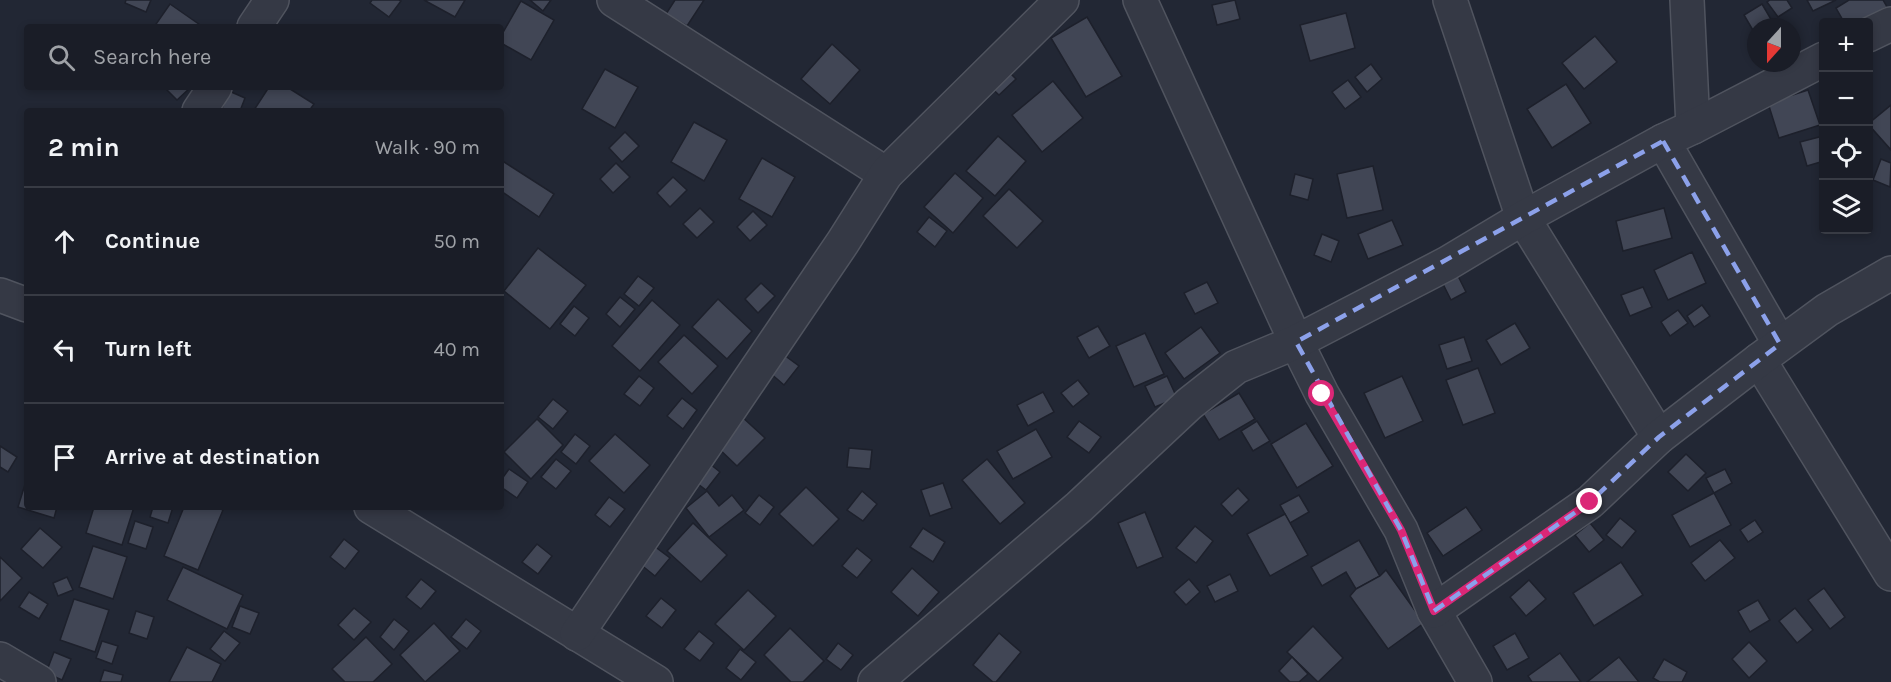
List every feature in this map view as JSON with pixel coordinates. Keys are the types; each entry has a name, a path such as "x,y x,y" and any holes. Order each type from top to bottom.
{"street":[{"path":"256,24 272,0"},
{"path":"614,0 886,174"},
{"path":"577,634 843,242 886,174 1062,0"},
{"path":"1140,0 1296,342 1322,394 1401,530 1434,611 1475,682"},
{"path":"1450,0 1522,218 1659,437"},
{"path":"1687,0 1693,127"},
{"path":"1873,33 1891,24"},
{"path":"875,682 1079,507 1188,404 1236,367 1296,342 1449,263 1522,218 1663,141 1819,62"},
{"path":"201,108 213,90"},
{"path":"1663,141 1770,352 1891,574"},
{"path":"1434,611 1590,502 1659,437 1770,352 1827,310 1891,273"},
{"path":"0,295 24,304"},
{"path":"376,510 656,682"},
{"path":"0,660 39,682"}],"highlighted area":[{"path":"1663,141 1780,344 1659,437 1590,502 1434,611 1401,530 1296,342"}],"building":[{"path":"126,0 151,0 146,12 125,3"},
{"path":"372,0 401,1 389,17 370,3"},
{"path":"424,0 465,0 455,17"},
{"path":"530,0 551,0 543,11"},
{"path":"675,0 704,0 687,26 666,14"},
{"path":"1235,0 1240,19 1217,25 1212,5"},
{"path":"1787,0 1792,8 1778,17 1767,2"},
{"path":"1807,0 1836,0 1813,11"},
{"path":"1849,0 1883,0 1887,7 1867,18 1842,18 1836,8"},
{"path":"521,1 554,20 531,60 504,45 504,31"},
{"path":"170,4 199,24 156,24"},
{"path":"1762,4 1770,18 1747,18 1747,20 1744,15"},
{"path":"1346,13 1355,48 1310,61 1300,25"},
{"path":"1087,17 1122,76 1086,97 1051,38"},
{"path":"1595,36 1617,62 1584,89 1562,63"},
{"path":"832,44 860,70 830,104 801,79"},
{"path":"1371,64 1382,79 1367,92 1355,77"},
{"path":"1002,65 1016,79 999,95 985,82"},
{"path":"605,69 638,87 615,128 582,109"},
{"path":"1348,80 1361,97 1345,109 1332,92"},
{"path":"1053,81 1083,118 1042,152 1012,115"},
{"path":"1566,84 1591,123 1552,148 1527,109"},
{"path":"167,90 188,90 177,100"},
{"path":"267,90 292,90 314,104 311,108 255,108"},
{"path":"1808,90 1819,125 1779,138 1768,103"},
{"path":"229,91 245,98 241,108 222,108"},
{"path":"1891,105 1891,150 1873,130 1873,120"},
{"path":"694,122 727,140 704,181 671,162"},
{"path":"625,132 639,146 622,162 609,148"},
{"path":"998,136 1026,161 995,196 966,171"},
{"path":"1819,137 1819,162 1807,166 1800,142"},
{"path":"762,158 795,177 772,217 739,199"},
{"path":"1881,159 1891,163 1890,187 1873,180"},
{"path":"504,162 554,194 539,217 504,193"},
{"path":"616,163 630,177 613,193 600,179"},
{"path":"1373,166 1383,210 1347,218 1337,174"},
{"path":"955,173 983,198 953,233 924,207"},
{"path":"1295,174 1313,179 1308,200 1290,195"},
{"path":"673,177 687,190 670,207 657,193"},
{"path":"1009,189 1043,221 1017,248 983,216"},
{"path":"700,208 714,222 697,238 683,224"},
{"path":"1664,208 1672,238 1623,251 1616,221"},
{"path":"753,211 767,225 750,241 737,227"},
{"path":"929,217 947,231 935,247 917,232"},
{"path":"1392,220 1403,245 1368,259 1358,234"},
{"path":"1322,234 1339,241 1331,262 1314,255"},
{"path":"538,248 586,285 550,329 504,291"},
{"path":"1692,252 1706,283 1668,300 1654,270"},
{"path":"1454,268 1466,292 1451,300 1439,276"},
{"path":"638,276 654,288 639,306 624,294"},
{"path":"1207,282 1218,303 1195,314 1184,293"},
{"path":"761,283 775,296 758,313 745,299"},
{"path":"1643,287 1652,307 1630,316 1621,295"},
{"path":"620,297 635,309 620,327 606,314"},
{"path":"718,299 752,331 727,359 692,327"},
{"path":"652,300 680,325 640,371 612,346"},
{"path":"1702,305 1710,316 1694,327 1687,316"},
{"path":"574,306 589,318 575,336 560,324"},
{"path":"1678,310 1688,323 1670,336 1661,322"},
{"path":"1515,323 1530,348 1501,365 1486,340"},
{"path":"1098,326 1110,346 1089,358 1077,337"},
{"path":"1201,327 1220,353 1184,379 1165,353"},
{"path":"1145,333 1164,374 1134,387 1116,346"},
{"path":"684,335 718,366 692,394 658,362"},
{"path":"1464,337 1472,361 1447,369 1439,345"},
{"path":"784,355 799,366 784,385 769,372"},
{"path":"1478,368 1495,413 1463,425 1446,380"},
{"path":"639,376 654,388 640,406 624,394"},
{"path":"1167,376 1177,398 1155,407 1145,386"},
{"path":"1402,376 1423,421 1385,438 1364,393"},
{"path":"1078,380 1089,394 1073,407 1061,393"},
{"path":"1043,392 1054,412 1028,426 1017,405"},
{"path":"1239,393 1255,419 1219,440 1203,414"},
{"path":"682,398 697,410 683,429 667,416"},
{"path":"553,399 568,411 553,429 538,417"},
{"path":"741,416 765,438 737,466 714,444"},
{"path":"537,419 563,445 531,479 504,452"},
{"path":"1079,421 1101,437 1089,453 1067,437"},
{"path":"1257,421 1270,441 1253,451 1241,431"},
{"path":"1306,423 1333,466 1297,488 1271,444"},
{"path":"1036,429 1052,457 1013,479 997,451"},
{"path":"575,434 590,446 576,464 561,452"},
{"path":"615,434 650,465 624,493 589,461"},
{"path":"0,446 17,457 8,472 0,467"},
{"path":"849,448 872,450 870,469 847,467"},
{"path":"1686,454 1706,473 1688,491 1668,472"},
{"path":"556,459 571,471 556,489 541,477"},
{"path":"987,459 1025,503 1000,524 962,480"},
{"path":"705,460 720,472 706,490 690,478"},
{"path":"509,469 528,482 517,498 504,489 504,476"},
{"path":"1725,469 1732,483 1714,493 1706,478"},
{"path":"943,483 952,508 930,516 921,490"},
{"path":"806,487 839,519 813,546 779,514"},
{"path":"24,488 24,509 18,507"},
{"path":"1238,488 1249,500 1232,516 1221,504"},
{"path":"707,491 719,506 732,495 744,510 709,537 686,508"},
{"path":"862,491 877,504 863,521 847,510"},
{"path":"1714,493 1731,525 1690,547 1672,515"},
{"path":"759,495 774,507 760,525 745,513"},
{"path":"1299,495 1309,512 1290,523 1280,505"},
{"path":"609,497 625,509 610,527 595,515"},
{"path":"1466,507 1482,530 1443,556 1427,533"},
{"path":"28,510 56,510 54,518"},
{"path":"93,510 133,510 122,545 86,533"},
{"path":"152,510 172,510 168,523 150,517"},
{"path":"183,510 223,510 198,570 164,556"},
{"path":"1145,512 1163,557 1137,568 1118,523"},
{"path":"1285,514 1308,555 1270,576 1247,534"},
{"path":"1620,518 1636,531 1622,548 1606,535"},
{"path":"1755,520 1763,532 1748,542 1740,530"},
{"path":"135,521 153,527 146,549 128,543"},
{"path":"693,523 727,555 701,582 667,551"},
{"path":"1590,523 1604,540 1589,552 1575,535"},
{"path":"1195,526 1213,541 1196,563 1176,548"},
{"path":"40,528 62,547 43,568 21,549"},
{"path":"923,528 945,542 933,562 910,547"},
{"path":"344,539 359,551 345,569 330,557"},
{"path":"1359,540 1380,576 1356,589 1346,572 1322,586 1311,567"},
{"path":"1720,540 1735,558 1705,581 1691,563"},
{"path":"537,544 552,556 538,574 522,562"},
{"path":"93,546 127,557 113,599 79,587"},
{"path":"654,546 670,558 655,576 640,564"},
{"path":"857,548 872,560 857,578 842,566"},
{"path":"0,557 22,578 0,601"},
{"path":"1621,562 1643,595 1594,626 1573,593"},
{"path":"183,567 243,595 227,629 167,600"},
{"path":"912,568 939,592 918,616 891,592"},
{"path":"1386,570 1424,623 1388,649 1350,596 1356,589 1380,576"},
{"path":"1230,574 1238,591 1215,602 1207,586"},
{"path":"67,577 73,590 58,596 53,583"},
{"path":"421,579 436,591 421,609 406,597"},
{"path":"1189,579 1200,592 1186,605 1174,592"},
{"path":"1529,580 1546,599 1526,616 1510,597"},
{"path":"1824,588 1845,617 1830,629 1808,600"},
{"path":"748,590 776,616 744,650 715,624"},
{"path":"29,592 48,604 39,619 19,607"},
{"path":"661,598 676,610 662,628 646,616"},
{"path":"74,599 109,610 95,652 60,640"},
{"path":"1758,600 1770,620 1750,632 1738,611"},
{"path":"240,606 259,613 250,634 232,627"},
{"path":"354,608 371,622 354,640 338,625"},
{"path":"1795,608 1813,630 1797,643 1779,621"},
{"path":"136,611 154,617 147,639 129,633"},
{"path":"394,619 409,631 394,650 380,637"},
{"path":"466,619 481,631 467,649 451,637"},
{"path":"434,623 460,651 425,682 400,655"},
{"path":"1313,626 1343,658 1318,682 1287,652"},
{"path":"790,628 824,661 803,682 791,682 764,655"},
{"path":"224,631 240,643 225,661 210,649"},
{"path":"699,631 714,643 700,661 684,649"},
{"path":"999,633 1021,652 996,682 993,682 973,665"},
{"path":"1515,633 1529,658 1507,670 1493,646"},
{"path":"366,637 392,664 373,682 345,682 332,669"},
{"path":"102,641 118,646 112,664 96,658"},
{"path":"1749,642 1767,661 1749,678 1732,659"},
{"path":"838,643 853,655 841,670 826,659"},
{"path":"187,647 221,664 212,682 169,682"},
{"path":"740,649 756,662 741,680 726,668"},
{"path":"54,652 71,659 62,680 46,673"},
{"path":"1560,653 1581,682 1532,682 1528,676"},
{"path":"1292,657 1308,674 1299,682 1290,682 1279,671"},
{"path":"1619,657 1639,682 1587,682"},
{"path":"1664,659 1687,672 1682,682 1660,682 1653,678"},
{"path":"104,670 123,675 121,682 100,682"}],"route":[{"path":"1322,394 1401,530 1434,611 1590,502"}]}
